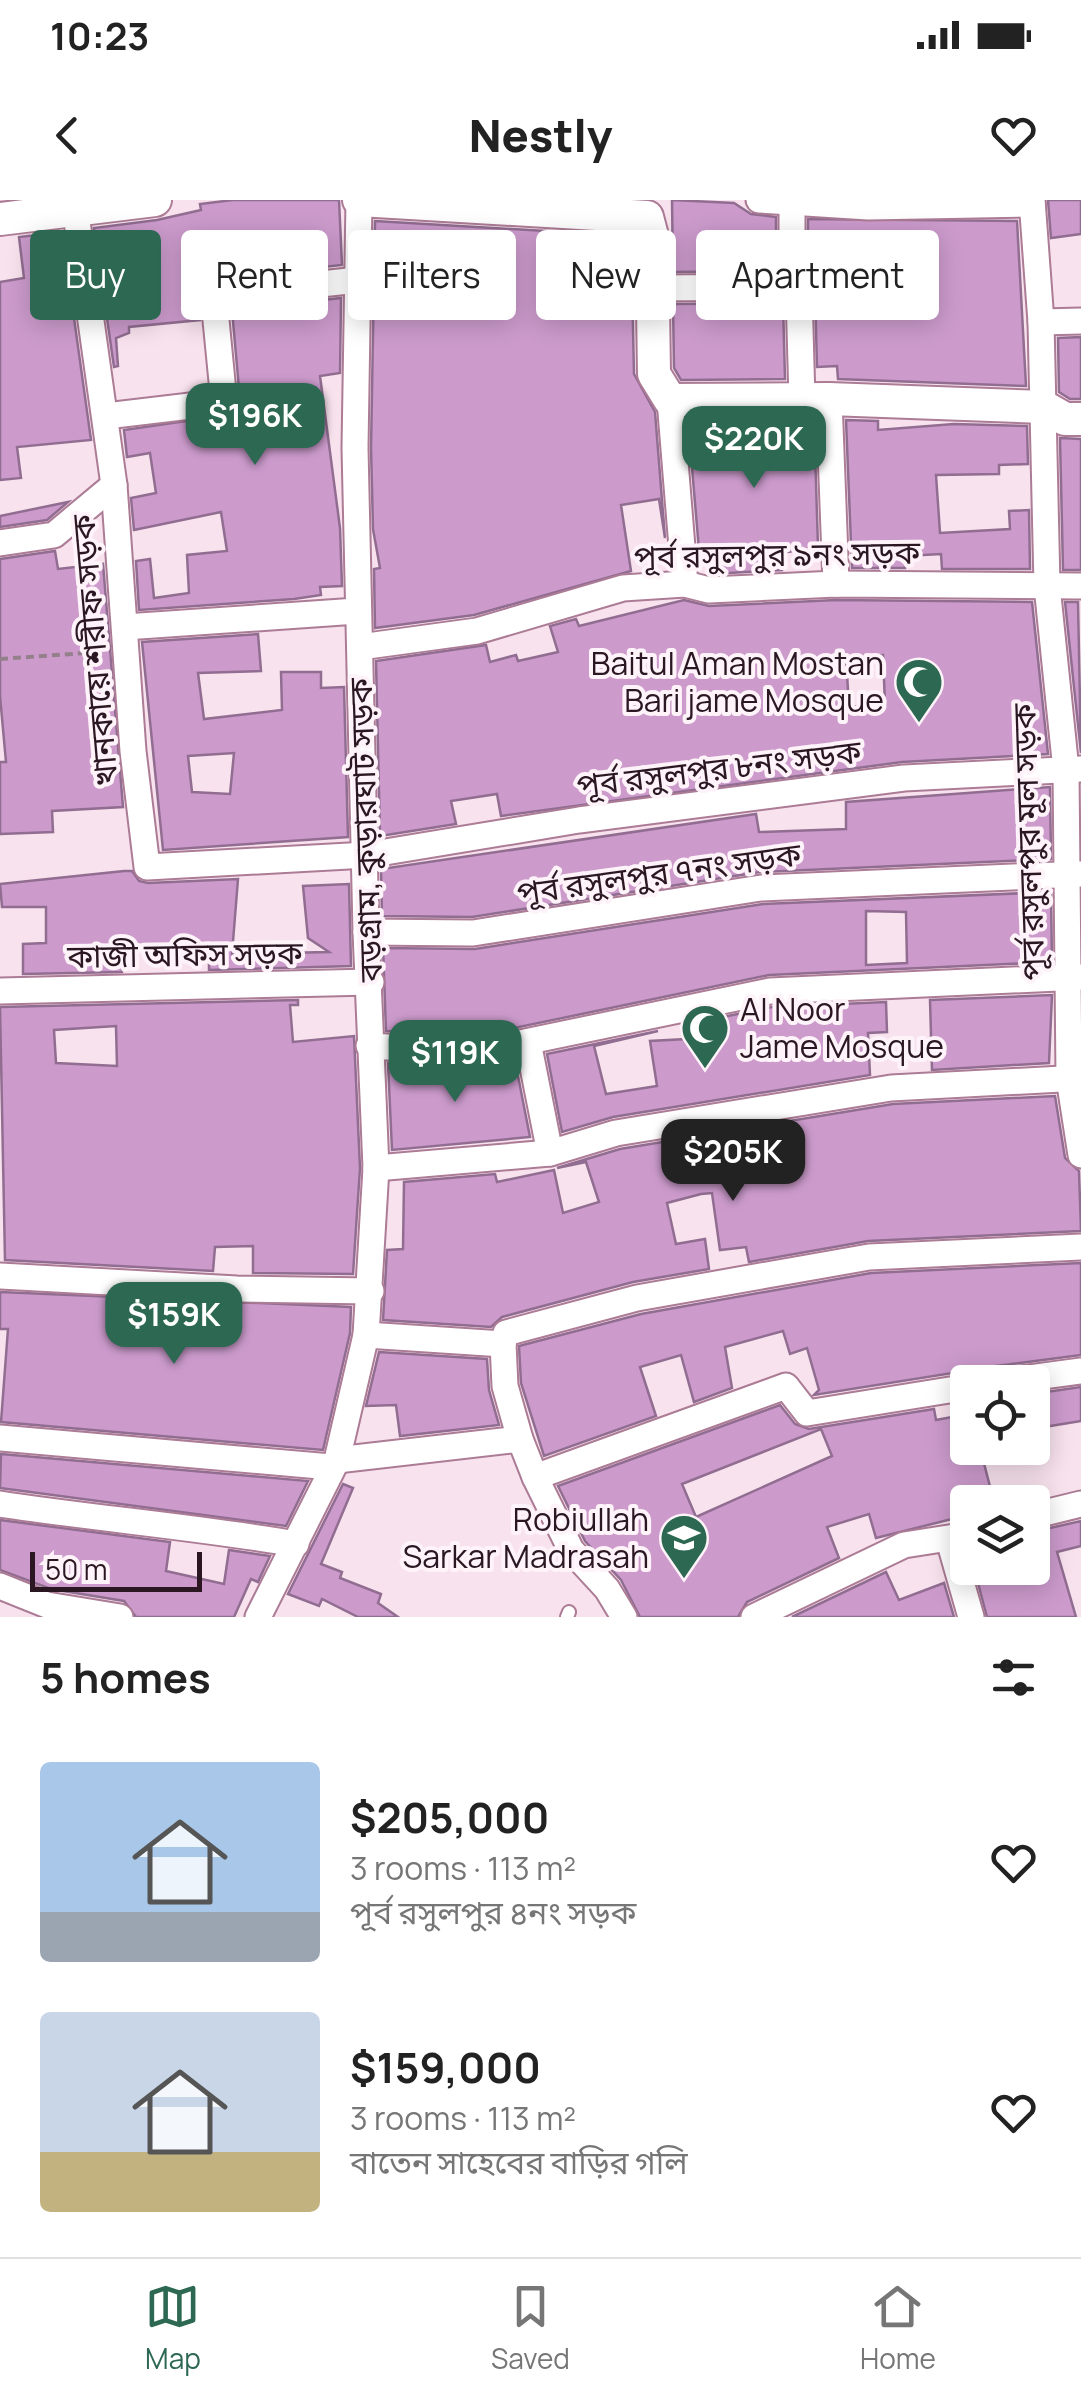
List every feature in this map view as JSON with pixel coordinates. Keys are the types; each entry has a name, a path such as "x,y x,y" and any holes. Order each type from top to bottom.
{"street":[{"path":"0,219 76,204 155,200"},
{"path":"359,200 652,208"},
{"name":"বড়গ্রাম, কুড়ারঘাট সড়ক","path":"359,200 359,230"},
{"path":"759,200 1032,202"},
{"path":"792,201 792,230"},
{"name":"পূর্ব রসুলপুর মূল সড়ক","path":"1032,202 1041,322 1047,586 1074,770 1075,1078 1081,1155"},
{"name":"খানকায়ে শরীফ সড়ক","path":"76,204 114,485 147,867 367,855"},
{"path":"106,416 224,402 215,310 218,295 348,281"},
{"name":"বড়গ্রাম, কুড়ারঘাট সড়ক","path":"258,1617 334,1464 366,1336 371,1290 376,1168 357,611 358,320"},
{"path":"653,320 654,374 670,400 685,584"},
{"path":"803,320 836,584"},
{"path":"1041,322 1081,320"},
{"path":"670,400 815,399 1044,407 1065,419 1081,419"},
{"path":"0,543 54,536 114,485"},
{"name":"পূর্ব রসুলপুর ৯নং সড়ক","path":"360,648 476,631 624,588 685,584 709,590 836,584 1081,586"},
{"path":"125,639 357,611"},
{"name":"পূর্ব রসুলপুর ৮নং সড়ক","path":"367,855 579,820 885,780 1074,770"},
{"name":"পূর্ব রসুলপুর ৭নং সড়ক","path":"366,932 473,934 760,888 1072,875"},
{"path":"369,1046 477,1052 770,991 1074,978"},
{"name":"কাজী অফিস সড়ক","path":"0,992 371,982"},
{"path":"528,1042 550,1153"},
{"path":"376,1168 550,1153 616,1134 890,1088 1075,1078"},
{"path":"624,1617 607,1590 571,1550 534,1478 505,1386 506,1333 637,1298 869,1258 1081,1248"},
{"path":"0,1276 237,1290 371,1290"},
{"path":"366,1336 503,1344"},
{"path":"1050,1374 1081,1370"},
{"path":"534,1478 786,1386 806,1413 950,1390"},
{"path":"0,1438 334,1464 520,1439"},
{"path":"0,1504 82,1516 176,1523 296,1544"},
{"path":"1050,1512 1081,1504"},
{"path":"754,1617 904,1545 950,1538"},
{"path":"966,1585 971,1617"},
{"path":"0,1586 45,1611 120,1617"}],"path":[{"path":"0,659 125,639"}],"building":[{"path":"233,200 339,200 342,265 328,267 328,230 181,230 181,320 200,320 129,327 129,333 116,338 118,366 114,367 107,320 161,320 161,230 94,228 157,220 201,210 200,204"},
{"path":"672,200 734,203 751,214 776,217 776,230 696,230 696,272 676,272 676,230 672,230"},
{"path":"1048,200 1081,200 1081,234 1051,238"},
{"path":"808,219 1017,221 1026,386 838,379 837,366 817,367 816,320 939,320 939,230 808,230"},
{"path":"375,221 536,230 536,320 633,320 634,374 655,412 665,538 659,499 621,505 631,571 474,615 375,628 374,569 380,568 373,529 373,320 516,320 516,230 375,230"},
{"path":"30,236 30,320 74,320 91,440 17,447 21,478 0,480 0,282 24,278 19,237"},
{"path":"341,298 340,373 320,376 340,528 342,586 320,587 321,595 294,599 139,610 136,561 150,559 154,598 189,593 187,555 227,551 221,512 134,530 131,498 156,493 150,453 127,457 124,430 234,414 240,400 233,320 328,320 328,299"},
{"path":"676,304 696,304 696,320 783,320 785,379 681,380 674,368"},
{"path":"1081,337 1081,399 1070,399 1059,392 1058,338"},
{"path":"814,419 818,547 782,553 782,570 712,574 709,560 700,562 688,420"},
{"path":"846,420 878,421 878,430 954,424 1027,426 1028,464 999,465 999,474 936,475 940,533 1010,529 1009,511 1029,510 1030,569 942,569 941,554 905,556 905,568 852,568"},
{"path":"1060,438 1081,439 1081,570 1063,570"},
{"path":"68,502 47,520 0,527 0,516"},
{"path":"55,551 58,569 103,564 123,807 52,811 53,832 0,834 0,762 6,762 0,696 0,559"},
{"path":"684,600 709,606 836,600 1032,602 1048,754 902,762 501,816 497,794 451,801 456,824 380,836 376,661 486,645 490,662 516,655 518,661 558,652 550,626 576,619 579,626","holes":["883,655 885,704 849,707 846,657"]},
{"path":"1065,602 1078,602 1081,753"},
{"path":"258,634 261,671 198,673 204,719 282,710 281,672 321,672 321,688 344,687 348,837 163,850 142,642","holes":["234,753 230,794 192,792 188,756"]},
{"path":"1050,787 1051,859 760,872 472,917 382,916 381,869 756,814 759,832 846,829 846,802"},
{"path":"132,871 139,881 148,883 238,879 232,954 329,952 308,938 303,886 349,884 351,966 209,970 209,948 150,946 131,948 130,958 122,958 122,972 23,974 23,944 46,943 46,907 2,907 0,884"},
{"path":"1051,892 1052,962 769,975 476,1036 386,1031 383,948 475,949 763,904","holes":["866,911 906,912 907,963 866,965"]},
{"path":"1052,995 1049,1063 932,1070 930,1000"},
{"path":"298,1000 298,1005 290,1005 293,1042 354,1036 360,1168 353,1274 253,1273 253,1246 215,1247 213,1271 5,1260 0,1007","holes":["116,1026 117,1066 56,1063 54,1030"]},
{"path":"886,1002 887,1032 868,1033 870,1075 613,1117 562,1132 547,1054 658,1031 594,1046 606,1094 657,1086 650,1041 724,1037 723,1017 772,1007"},
{"path":"515,1061 530,1137 392,1150 388,1063 477,1068"},
{"path":"1055,1096 1065,1158 1079,1171 1081,1231 868,1241 749,1262 746,1247 720,1250 712,1193 701,1194 667,1203 676,1244 705,1239 709,1269 633,1282 502,1317 491,1327 383,1320 387,1250 403,1249 404,1182 495,1174 497,1182 554,1170 563,1213 599,1202 586,1162 557,1168 620,1149 893,1104"},
{"path":"1081,1263 1081,1355 1004,1365 950,1365 950,1373 814,1395 819,1390 807,1348 790,1354 783,1331 725,1347 732,1388 694,1402 681,1355 640,1367 656,1416 544,1456 521,1383 519,1346 641,1314 871,1273"},
{"path":"0,1292 351,1307 350,1333 323,1450 1,1422 8,1329 0,1329"},
{"path":"379,1352 487,1359 489,1390 499,1425 400,1436 396,1405 366,1406"},
{"path":"1081,1387 1081,1421 1050,1426 1050,1391"},
{"path":"780,1405 795,1424 809,1429 934,1409 936,1420 950,1417 950,1465 984,1465 990,1485 950,1485 950,1520 876,1538 869,1514 827,1527 839,1558 747,1602 738,1617 640,1617 621,1580 585,1541 558,1486","holes":["821,1429 832,1456 696,1517 682,1484"]},
{"path":"1,1454 308,1481 286,1526 0,1488"},
{"path":"343,1484 353,1488 321,1564 342,1572 340,1578 381,1594 378,1603 398,1617 358,1617 322,1599 319,1606 288,1594"},
{"path":"0,1520 170,1542 166,1571 224,1584 229,1550 270,1556 258,1582 251,1579 234,1617 136,1617 124,1601 51,1589 0,1570"},
{"path":"1081,1521 1081,1546 1057,1552 1076,1617 987,1617 979,1585 1050,1585 1050,1528"},
{"path":"886,1572 899,1600 944,1583 954,1617 792,1617"}],"place":[{"name":"Baitul Aman Mostan Bari jame Mosque","path":"919,724"},
{"name":"Al Noor Jame Mosque","path":"705,1070"},
{"name":"Robiullah Sarkar Madrasah","path":"684,1580"}]}
